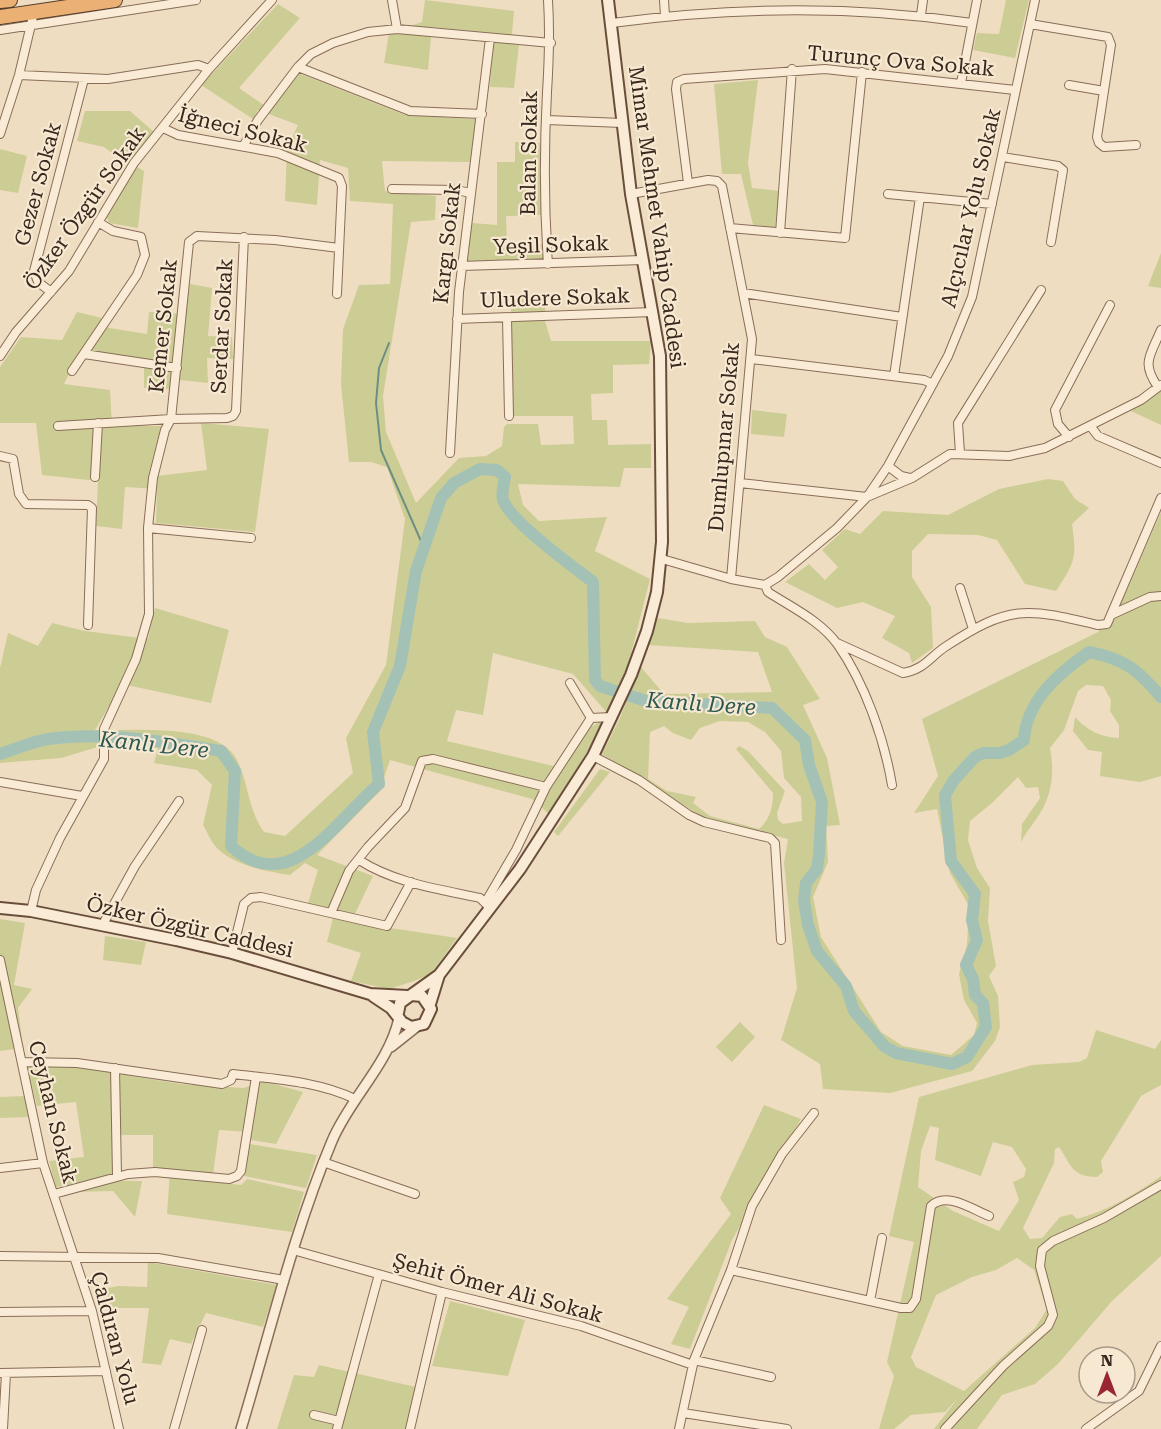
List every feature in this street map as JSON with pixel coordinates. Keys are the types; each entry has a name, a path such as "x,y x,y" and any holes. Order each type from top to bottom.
{"highway":[{"path":"0,1 10,0"},
{"path":"0,16 116,0"}],"main road":[{"name":"Mimar Mehmet Vahip Caddesi","path":"430,1004 439,975 488,905 540,840 593,756 631,675 647,631 662,559 660,356 631,194 610,0"},
{"name":"Özker Özgür Caddesi","path":"2,911 31,911 232,953 370,994 409,996"},
{"name":"Mimar Mehmet Vahip Caddesi","path":"409,996 439,975"},
{"name":"Özker Özgür Caddesi","path":"370,994 399,1016"},
{"path":"409,996 422,996 430,1004 429,1020 416,1028 406,1025 399,1016 400,1003 409,996"}],"street":[{"path":"0,30 196,0"},
{"name":"Özker Özgür Sokak","path":"0,356 16,332 69,271 134,163 209,69 272,0"},
{"path":"392,0 397,29"},
{"name":"Balan Sokak","path":"548,0 551,43 547,120 548,264"},
{"path":"664,0 665,16"},
{"path":"921,15 923,0"},
{"path":"961,83 977,0"},
{"name":"Alçıcılar Yolu Sokak","path":"765,585 837,528 867,497 888,466 933,384 963,321 972,297 1035,0"},
{"path":"611,20 819,9 921,15 972,23"},
{"path":"0,134 19,75 34,12"},
{"path":"1030,24 1099,34 1108,38 1111,45 1097,137 1099,144 1104,147 1136,145"},
{"path":"244,146 247,136 297,67 311,54 333,43 368,32 397,29 551,43"},
{"name":"Kargı Sokak","path":"450,453 461,266 490,38"},
{"path":"19,75 84,79 146,74 198,65 209,69"},
{"path":"297,67 410,111 482,114"},
{"path":"780,233 792,69"},
{"name":"Turunç Ova Sokak","path":"688,183 677,82 684,79 792,69 862,72 1015,90"},
{"path":"730,228 846,238 862,72"},
{"name":"Gezer Sokak","path":"51,292 38,282 33,271 84,79"},
{"path":"1069,85 1104,91"},
{"path":"547,120 622,123"},
{"name":"İğneci Sokak","path":"163,128 178,135 278,153 339,178 342,186 337,294"},
{"path":"1003,157 1058,166 1063,170 1051,242"},
{"name":"Dumlupınar Sokak","path":"688,183 708,180 722,186 752,339 731,579"},
{"path":"631,194 688,183"},
{"path":"392,189 457,190 470,193"},
{"path":"888,194 992,204"},
{"path":"894,376 920,197"},
{"path":"72,371 137,275 145,255 141,237 113,231 99,222"},
{"name":"Kemer Sokak","path":"82,796 99,769 105,746 104,729 136,659 149,614 148,528 153,478 165,430 171,419 189,242 197,236 244,237"},
{"path":"244,237 339,248"},
{"name":"Serdar Sokak","path":"171,419 227,418 233,416 236,411 244,237"},
{"name":"Yeşil Sokak","path":"461,266 642,260"},
{"path":"960,453 958,423 1041,290"},
{"path":"743,293 903,317"},
{"path":"1069,437 1058,424 1055,410 1110,305"},
{"name":"Uludere Sokak","path":"457,319 653,312"},
{"path":"507,318 508,416"},
{"path":"740,483 867,497 912,478 941,458 960,453 1009,456 1045,448 1091,427 1160,386 1148,372 1147,364 1161,330"},
{"path":"84,354 177,368"},
{"path":"751,359 924,380 933,384"},
{"path":"58,426 171,419"},
{"path":"95,477 98,423"},
{"path":"1091,427 1098,436 1161,463"},
{"path":"0,456 13,459 19,494 26,504 88,505 92,508 88,625"},
{"path":"888,466 901,476 912,478"},
{"path":"662,559 731,579 765,585 768,592 813,622 837,643 903,673 926,665 943,648 974,629 1004,615 1025,611 1098,625 1107,624 1113,614 1120,589 1161,498"},
{"path":"148,528 251,538"},
{"path":"960,588 974,629"},
{"path":"1113,614 1150,597 1161,596"},
{"path":"837,643 868,705 885,751 892,785"},
{"path":"570,683 591,718"},
{"path":"591,718 612,717"},
{"path":"359,860 376,871 411,882 480,898 488,905 546,787 591,718"},
{"path":"593,756 639,780 696,819 770,838 775,843 781,940"},
{"path":"331,913 349,871 405,808 422,761 433,759 546,787"},
{"path":"0,783 82,796 36,890 31,911"},
{"path":"102,926 135,866 178,801"},
{"path":"232,953 244,904 251,897 387,926 411,882"},
{"name":"Ceyhan Sokak","path":"0,960 43,1162 75,1256"},
{"path":"391,1047 399,1016"},
{"path":"242,1429 293,1250 323,1162 355,1099 391,1047 416,1028"},
{"path":"23,1062 77,1063 222,1084 231,1080 233,1074 320,1086 355,1099"},
{"path":"114,1068 117,1176"},
{"path":"54,1194 117,1176 156,1172 229,1179 237,1176 241,1171 256,1077"},
{"path":"679,1429 693,1363 731,1270 752,1206 782,1154 814,1113"},
{"path":"0,1168 43,1162"},
{"path":"323,1162 415,1194"},
{"path":"945,1429 1003,1366 1048,1326 1053,1315 1041,1266 1042,1251 1053,1241 1104,1218 1161,1185"},
{"path":"731,1270 901,1308 910,1308 916,1299 930,1206 937,1200 946,1199 989,1216"},
{"path":"870,1301 882,1238"},
{"name":"Şehit Ömer Ali Sokak","path":"293,1250 442,1292 581,1326 693,1363 771,1377"},
{"path":"0,1256 158,1257 284,1280"},
{"name":"Çaldıran Yolu","path":"75,1256 92,1311 119,1429"},
{"path":"314,1415 338,1425 379,1274"},
{"path":"410,1429 442,1292"},
{"path":"0,1312 92,1311"},
{"path":"174,1429 202,1330"},
{"path":"1086,1429 1138,1391 1161,1346"},
{"path":"3,1429 3,1373 106,1371"},
{"path":"683,1413 787,1429"}],"green space":[{"path":"425,0 514,11 511,44 519,45 514,88 490,87 492,33 432,27 428,70 384,63 389,33 422,22"},
{"path":"1006,0 1029,0 1015,58 973,50 977,33 999,34"},
{"path":"278,4 300,18 239,88 271,110 298,73 405,115 476,119 471,162 382,161 385,191 436,196 435,220 411,222 383,396 386,432 416,503 459,458 486,456 502,446 504,427 507,424 538,424 541,445 574,444 573,416 512,416 511,296 545,294 545,321 551,341 651,341 649,364 613,365 613,393 591,394 592,420 607,420 608,445 651,444 651,468 624,468 620,487 518,484 523,505 539,521 607,517 595,551 650,579 629,662 608,714 573,674 493,653 483,715 456,710 447,741 562,768 585,731 602,720 604,724 549,814 532,799 390,760 379,792 317,855 373,876 351,922 457,938 431,974 389,989 351,981 361,953 327,942 335,910 308,903 318,870 305,863 290,875 260,869 240,863 222,853 215,846 203,825 212,785 197,770 154,763 158,748 111,743 61,758 0,763 0,668 8,633 38,646 52,623 85,631 148,639 155,608 229,630 211,703 122,684 95,730 173,731 212,739 227,748 237,760 255,815 264,832 285,836 353,773 346,738 386,665 405,519 387,467 371,462 349,462 341,384 343,329 359,285 390,284 393,204 350,201 348,168 320,160 317,205 285,201 287,148 298,125 258,110 253,119 201,85"},
{"path":"758,80 748,163 752,188 779,191 775,229 753,225 741,174 722,174 714,84"},
{"path":"85,111 130,111 155,133 129,166 104,147 77,141"},
{"path":"515,142 540,143 541,215 506,216 507,244 543,244 544,260 466,261 472,223 497,225 497,162 515,162"},
{"path":"0,149 27,156 18,193 0,190"},
{"path":"135,166 144,171 138,228 109,223 106,214"},
{"path":"1161,253 1161,288 1148,286"},
{"path":"190,284 212,288 208,336 232,337 233,359 207,358 208,383 171,379 170,389 144,388 144,359 80,352 64,384 110,390 112,426 161,426 148,477 207,470 201,423 269,429 255,532 156,523 157,489 125,487 122,529 96,526 98,481 42,475 36,423 0,423 0,367 21,337 62,340 77,312 102,318 97,326 147,334 149,312 185,314"},
{"path":"1161,390 1161,425 1131,411"},
{"path":"752,410 787,414 784,437 751,434"},
{"path":"1048,479 1063,481 1075,499 1089,508 1072,524 1073,559 1056,591 1025,584 997,540 978,535 928,534 912,551 912,577 931,607 933,648 912,663 909,653 882,638 895,616 863,602 837,608 785,582 809,564 825,580 838,567 822,550 845,529 860,534 883,511 948,515 999,489"},
{"path":"1161,512 1161,776 1140,782 1100,776 1102,752 1088,750 1073,731 1075,717 1100,735 1119,738 1119,725 1110,711 1111,700 1103,686 1086,685 1078,691 1064,730 1050,748 1052,779 1046,803 1021,842 1022,824 1040,798 1038,787 1026,788 1018,777 970,821 968,840 977,868 990,888 988,921 996,966 989,976 998,996 1000,1027 995,1041 972,1071 890,1093 823,1089 820,1064 781,1040 797,988 784,863 788,839 706,819 602,754 620,718 640,666 664,694 772,692 758,652 648,645 658,618 688,623 755,621 765,637 787,647 820,699 803,705 827,758 840,825 826,826 828,862 813,897 821,937 881,1032 903,1046 951,1055 974,1035 977,1023 964,1000 959,974 967,945 969,906 950,873 937,809 914,813 938,776 922,719 1098,632 1128,588","holes":["720,721 748,722 765,732 781,751 784,778 801,797 802,821 783,824 778,820 777,813 785,791 748,751 739,746 736,749 773,793 770,812 759,829 710,816 693,803 696,797 667,791 648,779 650,732 664,726 673,733 691,740 700,728"]},
{"path":"600,769 610,772 558,836 554,832"},
{"path":"0,919 25,923 14,985 32,989 18,1008 23,1048 0,1051"},
{"path":"105,936 146,942 141,965 103,960"},
{"path":"740,1022 755,1037 732,1062 716,1047"},
{"path":"1096,1030 1155,1049 1161,1040 1161,1085 1141,1096 1101,1161 1103,1172 1097,1177 1077,1172 1059,1147 1055,1149 1054,1163 1023,1228 1030,1239 1042,1238 1060,1217 1072,1214 1077,1219 1100,1211 1131,1196 1161,1176 1161,1256 1112,1301 1058,1364 1035,1384 1002,1395 977,1429 934,1429 958,1398 945,1412 911,1415 894,1429 879,1429 894,1376 887,1362 914,1242 889,1236 919,1097 1032,1065 1079,1062 1087,1058","holes":["930,1126 939,1128 935,1160 981,1176 993,1142 1012,1147 1026,1169 1024,1177 1013,1182 1019,1200 999,1231 953,1211 918,1187 921,1151","1017,1258 1034,1270 1047,1309 1035,1328 964,1391 916,1367 911,1357 936,1295 972,1277 996,1270"]},
{"path":"25,1059 181,1084 244,1088 263,1081 303,1092 276,1144 251,1140 251,1132 219,1130 212,1182 241,1185 247,1179 304,1192 292,1232 167,1214 170,1170 153,1170 153,1135 112,1135 115,1181 142,1181 135,1217 113,1191 73,1192 69,1185 56,1187 49,1161 84,1157 76,1102 37,1106"},
{"path":"25,1096 28,1117 0,1118 0,1097"},
{"path":"764,1105 801,1119 732,1240 690,1349 671,1344 689,1307 667,1299 731,1214 720,1198"},
{"path":"250,1144 317,1155 306,1188 244,1176"},
{"path":"148,1262 277,1285 263,1327 206,1313 191,1344 170,1339 161,1365 142,1363 149,1308 99,1308 93,1291 118,1286 147,1287"},
{"path":"450,1301 525,1320 508,1376 432,1366"},
{"path":"319,1365 416,1387 406,1429 277,1429 294,1375 314,1377"}],"waterway":[{"path":"389,343 379,368 376,403 381,450 424,548"},
{"name":"Kanlı Dere","path":"0,754 43,740 92,736 135,739 221,751 235,771 231,846 253,860 273,864 292,860 311,849 329,834 379,784 373,732 400,666 416,571 441,498 454,483 480,469 497,470 505,477 503,500 517,520 593,582 595,680 600,686 646,701 772,708 805,740 809,765 822,802 817,869 806,883 804,901 808,925 817,951 846,986 854,1011 884,1046 896,1053 952,1064 967,1057 986,1027 983,1003 975,995 973,979 966,965 977,940 972,920 975,894 951,861 945,795 954,780 975,757 983,753 1000,753 1009,750 1024,740 1031,713 1046,689 1066,669 1089,652 1122,662 1138,673 1161,697"}]}
